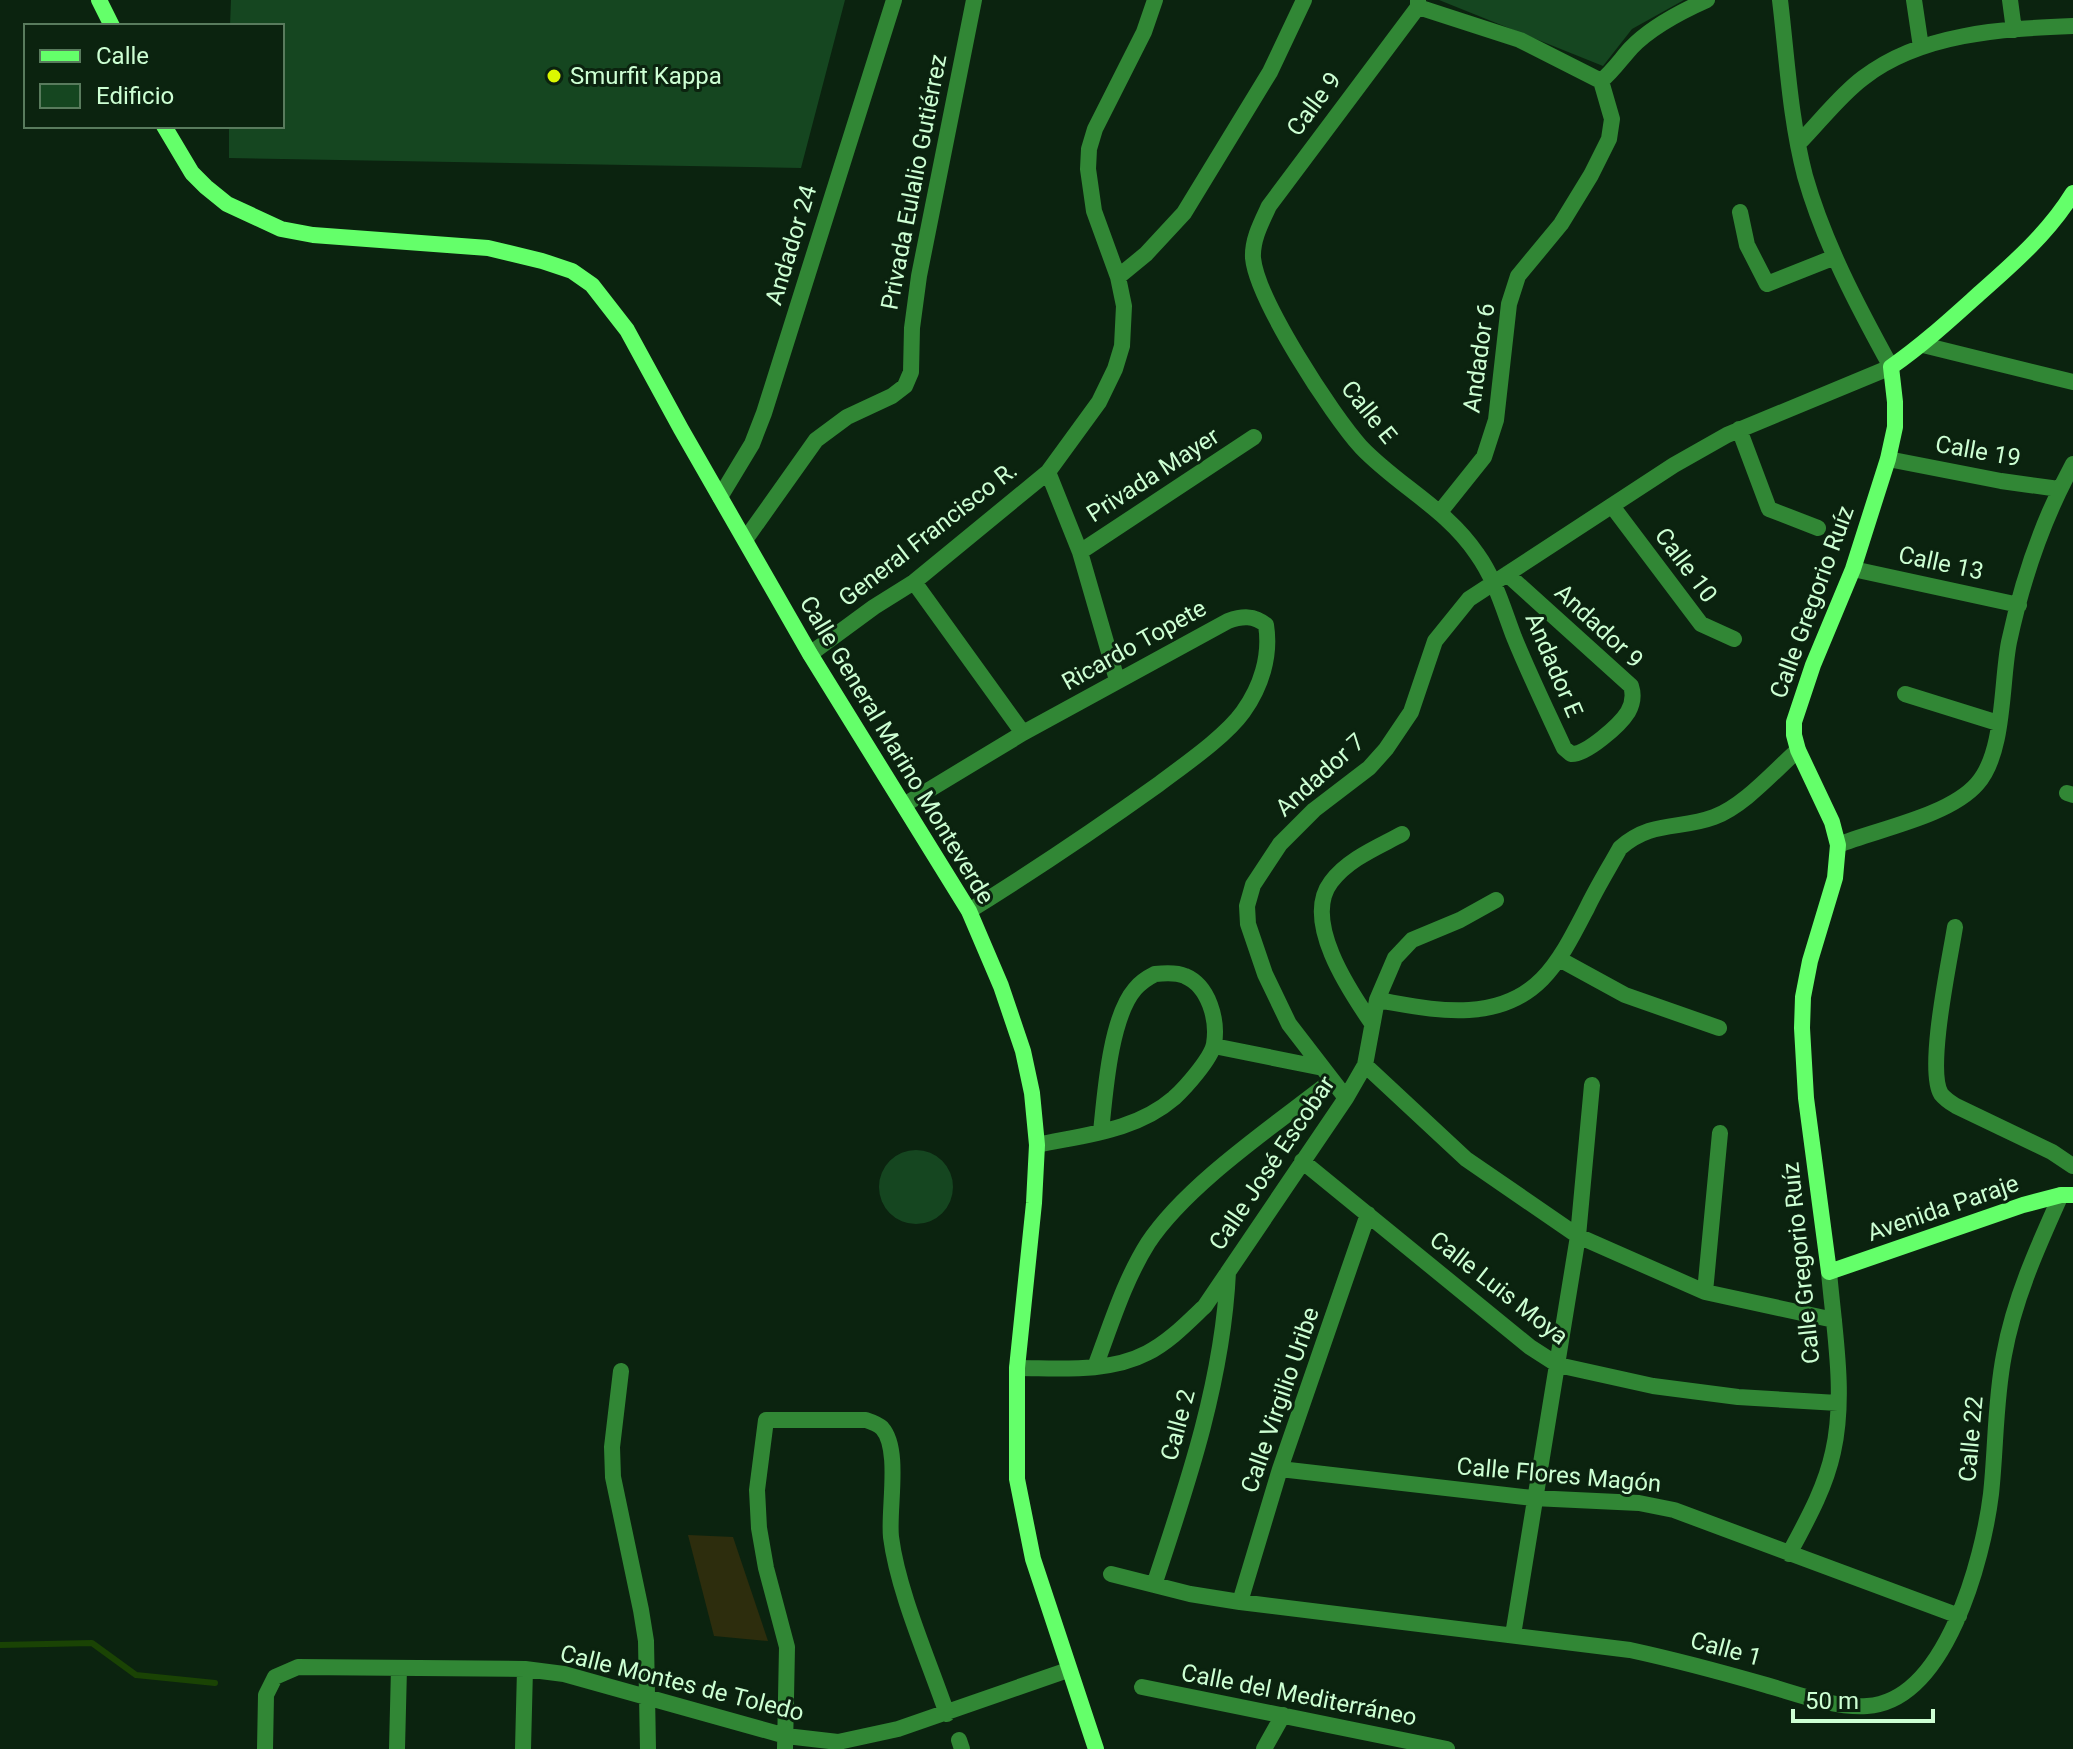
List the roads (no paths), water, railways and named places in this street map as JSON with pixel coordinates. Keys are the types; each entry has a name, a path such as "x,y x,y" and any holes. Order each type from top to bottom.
{"street":[{"path":"99,0 111,24"},
{"name":"Andador 24","path":"720,497 752,444 764,413 894,0"},
{"name":"Privada Eulalio Gutiérrez","path":"745,540 816,440 847,417 892,396 905,386 911,372 912,328 919,276 974,0"},
{"name":"General Francisco R.","path":"810,654 914,582 1048,472 1099,402 1115,369 1124,329 1124,306 1118,277 1094,211 1088,179 1089,149 1095,129 1144,32 1155,0"},
{"path":"1118,277 1146,254 1184,213 1270,72 1304,0"},
{"path":"1418,4 1520,40 1601,81 1650,32 1707,0"},
{"name":"Calle Gregorio Ruíz","path":"1780,0 1798,144 1806,177 1835,257 1891,367 1895,402 1895,427 1888,459 1853,569 1797,708 1794,735 1832,822 1838,845 1835,878 1810,961 1803,997 1802,1028 1806,1098 1834,1320 1838,1403 1834,1451 1825,1479 1789,1554"},
{"path":"1914,0 1921,47"},
{"path":"2010,0 2014,30"},
{"name":"Calle 9","path":"1254,242 1269,206 1418,4"},
{"path":"1798,144 1861,79 1895,57 1960,37 2073,26"},
{"name":"Andador 6","path":"1440,512 1484,457 1496,420 1509,304 1518,276 1561,224 1609,139 1612,119 1601,81"},
{"name":"Calle General Marino Monteverde","path":"165,128 192,173 206,187 227,204 281,229 313,235 488,248 572,271 592,285 627,330 810,654 969,911 1001,986 1023,1051 1032,1093 1037,1145 1017,1368 1017,1479 1033,1559 1096,1749"},
{"path":"1891,367 1923,345 2024,254 2073,193"},
{"path":"1740,212 1747,245 1767,284 1835,257"},
{"name":"Calle E","path":"1254,242 1255,269 1265,295 1336,416 1362,448 1455,526 1500,577"},
{"path":"1923,345 2073,382"},
{"name":"Andador 7","path":"1346,1098 1289,1024 1265,974 1248,924 1249,896 1280,844 1314,810 1369,768 1386,749 1411,712 1435,641 1469,599 1674,465 1739,429 1891,367"},
{"path":"1739,429 1769,509 1818,528"},
{"name":"Privada Mayer","path":"1080,552 1254,437"},
{"name":"Calle 19","path":"1888,459 2059,489"},
{"path":"1838,845 1929,815 1966,794 1986,771 1993,751 2009,643 2019,605 2033,556 2059,489 2073,464"},
{"path":"1048,472 1080,552 1117,680"},
{"name":"Calle 10","path":"1612,506 1701,624 1734,639"},
{"name":"Calle 13","path":"1853,569 2019,605"},
{"name":"Andador E","path":"1500,577 1515,638 1564,748 1571,754 1581,753 1620,722"},
{"name":"Andador 9","path":"1500,577 1631,686 1632,704 1620,722"},
{"path":"914,582 1023,733"},
{"name":"Ricardo Topete","path":"904,805 1023,733 1228,621 1251,617 1266,625 1268,638 1262,676 1241,715 1192,759 1092,832 969,911"},
{"path":"1905,694 1998,723"},
{"path":"1377,1000 1442,1010 1469,1010 1493,1007 1519,997 1542,980 1561,960 1595,892 1627,841 1634,835 1653,829 1712,818 1732,808 1798,750"},
{"path":"1371,1022 1343,979 1326,938 1322,918 1324,898 1329,884 1342,869 1402,834"},
{"name":"Calle José Escobar","path":"1017,1368 1095,1367 1146,1354 1179,1331 1205,1306 1346,1098 1365,1065 1377,1000 1395,958 1412,940 1460,920 1496,900"},
{"path":"1955,927 1937,1047 1936,1068 1942,1095 1956,1106 2040,1146 2073,1166"},
{"path":"1561,960 1625,995 1719,1028"},
{"path":"1037,1145 1101,1132 1126,1126 1150,1115 1175,1097 1198,1071 1214,1046 1214,1018 1200,986 1184,975 1155,974 1133,991 1123,1008 1106,1086 1101,1132"},
{"path":"1214,1046 1327,1074"},
{"path":"1365,1065 1466,1159 1578,1236 1705,1292 1834,1320"},
{"path":"1095,1367 1131,1274 1164,1221 1327,1074"},
{"path":"1513,1635 1578,1236 1592,1085"},
{"path":"1705,1292 1720,1133"},
{"name":"Calle Luis Moya","path":"1302,1161 1530,1347 1558,1365 1602,1376 1710,1394 1838,1403"},
{"name":"Avenida Paraje","path":"1829,1272 1993,1215 2067,1195"},
{"name":"Calle 22","path":"1918,1682 1942,1649 1959,1616 1991,1498 2004,1355 2014,1313 2067,1195"},
{"name":"Calle Virgilio Uribe","path":"1240,1602 1280,1469 1368,1214"},
{"name":"Calle 2","path":"1154,1585 1179,1510 1212,1388 1226,1308 1228,1272"},
{"path":"621,1371 612,1447 613,1477 646,1641 648,1749"},
{"path":"786,1742 787,1647 759,1528 757,1490 766,1420 866,1420 880,1425 886,1434 890,1450 890,1506 896,1558 947,1714"},
{"name":"Calle Flores Magón","path":"1280,1469 1533,1498 1639,1503 1674,1510 1959,1616"},
{"name":"Calle 1","path":"1111,1574 1240,1602 1630,1650 1820,1700 1850,1705 1884,1703 1897,1698 1918,1682"},
{"name":"Calle Montes de Toledo","path":"265,1749 266,1695 275,1677 298,1667 525,1669 564,1674 786,1742 838,1742 875,1735 947,1714 1068,1670"},
{"path":"397,1749 399,1668"},
{"path":"523,1749 525,1669"},
{"name":"Calle del Mediterráneo","path":"1142,1687 1185,1698 1283,1715 1407,1745 1447,1749"},
{"path":"1264,1749 1283,1715"}],"waterway":[{"path":"0,1645 92,1643 136,1675 215,1683"}],"place":[{"name":"Smurfit Kappa","path":"554,76"}]}
